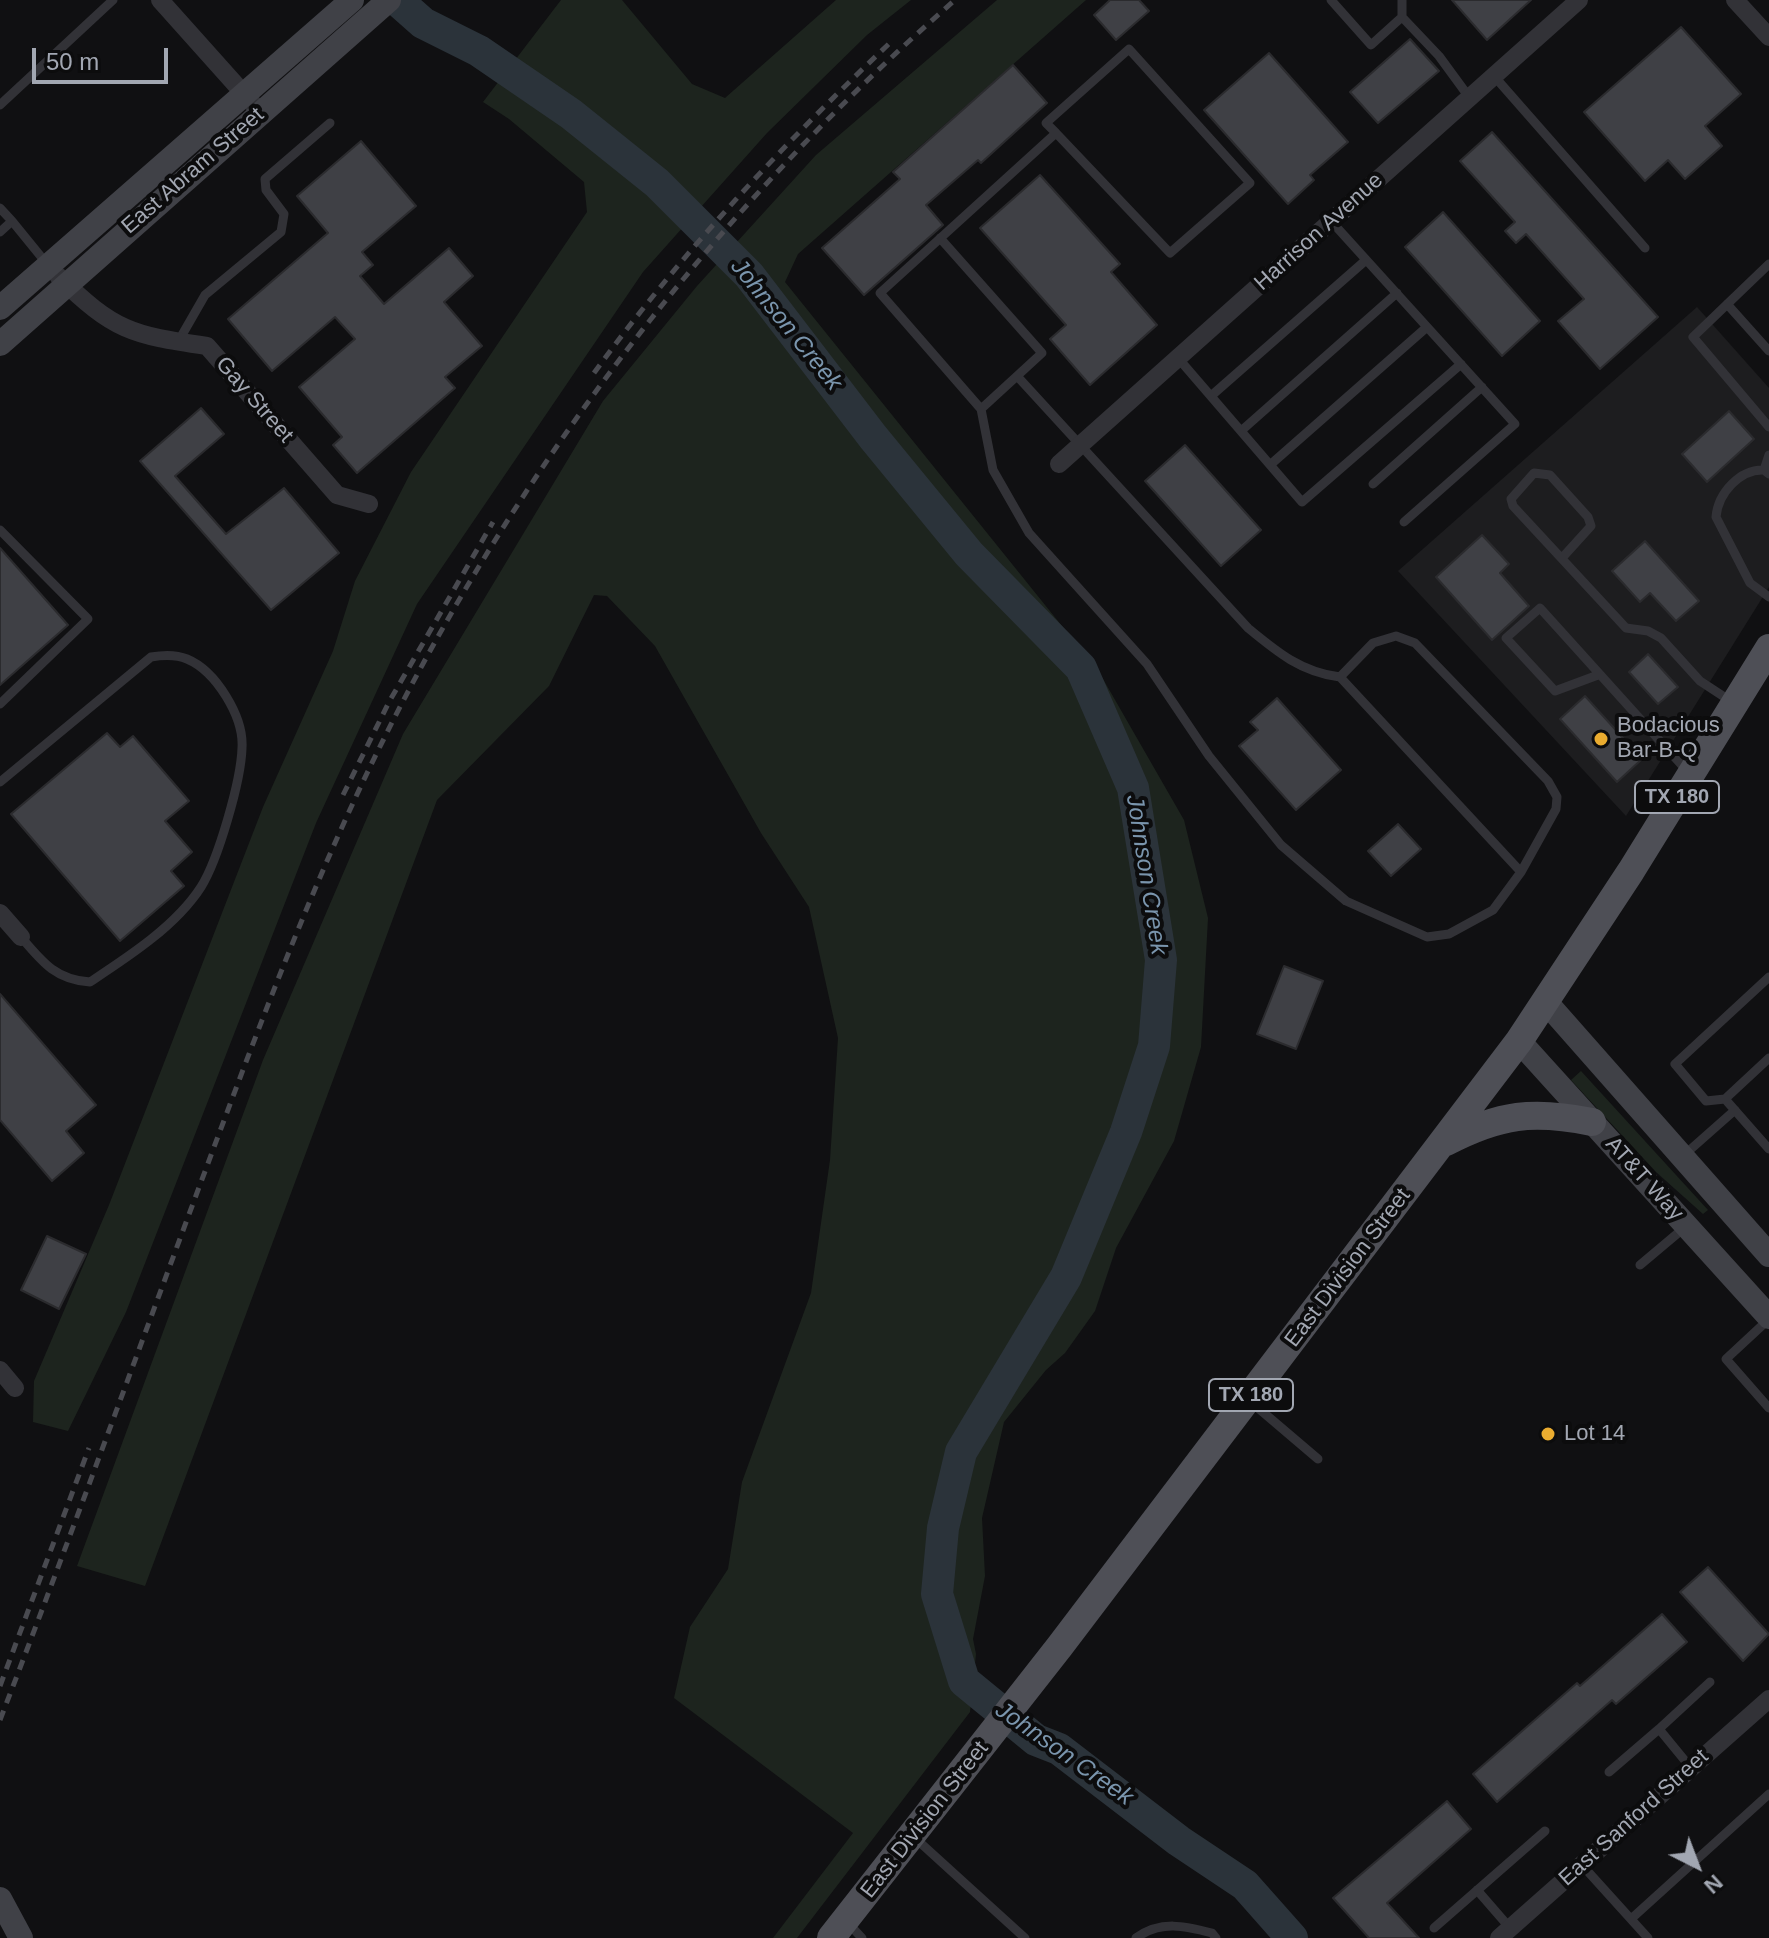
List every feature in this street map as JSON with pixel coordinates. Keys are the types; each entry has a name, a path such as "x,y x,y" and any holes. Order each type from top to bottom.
{"main road":[{"name":"East Abram Street","path":"338,29 352,0"},
{"name":"East Abram Street","path":"0,344 58,275 338,29 389,0"},
{"name":"East Abram Street","path":"0,308 58,275"},
{"name":"East Division Street","path":"846,1932 913,1836 1519,1041 1769,648"},
{"name":"AT&T Way","path":"1545,1001 1680,1158 1769,1255"},
{"name":"AT&T Way","path":"1519,1041 1769,1318"},
{"path":"1441,1144 1471,1129 1527,1113 1592,1122"},
{"path":"0,1899 21,1938"}],"street":[{"path":"160,0 253,103"},
{"name":"Harrison Avenue","path":"1059,464 1579,0"},
{"path":"1735,0 1769,37"},
{"name":"Gay Street","path":"58,275 92,311 139,336 207,346 337,495 369,504"},
{"path":"0,913 21,937"},
{"path":"0,1370 15,1388"},
{"name":"East Sanford Street","path":"1504,1933 1769,1699"}],"lane":[{"path":"0,105 113,0"},
{"path":"1331,0 1371,45 1402,17"},
{"path":"1402,0 1402,17 1439,56 1469,97"},
{"path":"1129,49 1250,183 1170,253 1056,133 1046,123 1129,49"},
{"path":"1494,76 1645,248"},
{"path":"178,342 205,295 281,232 284,214 266,190 265,179 330,123"},
{"path":"1056,133 880,293 981,409 993,470 1029,533 1147,664 1209,756 1281,845 1346,901 1427,937 1449,934 1493,910 1521,872 1556,809 1557,797 1548,781 1415,643 1396,636 1373,643 1340,677"},
{"path":"0,208 58,275"},
{"path":"0,232 12,221"},
{"path":"1331,221 1515,424 1404,522"},
{"path":"940,238 1042,353 981,409"},
{"path":"1211,396 1366,260"},
{"path":"1769,264 1693,337 1769,427"},
{"path":"1241,431 1397,293"},
{"path":"1727,304 1769,351"},
{"path":"1270,465 1427,327"},
{"path":"1178,358 1302,502 1461,364"},
{"path":"1017,376 1248,628 1287,660 1340,677 1521,872"},
{"path":"1373,484 1482,387"},
{"path":"1769,455 1767,472 1746,473 1723,493 1716,517 1750,583 1769,597"},
{"path":"1562,558 1591,526 1588,517 1550,475 1534,473 1516,490 1511,499 1513,506 1626,628 1648,631 1661,638 1700,681 1734,704"},
{"path":"0,530 88,615 85,624 0,704"},
{"path":"1598,675 1555,691 1506,638 1540,608 1691,775"},
{"path":"0,782 151,657 166,655 187,659 201,668 215,682 241,728 242,749 216,856 200,888 179,913 90,982 70,981 53,973 21,937"},
{"path":"1769,977 1675,1064 1706,1101 1725,1099 1769,1058"},
{"path":"1725,1099 1769,1149"},
{"path":"1680,1158 1735,1110"},
{"path":"1640,1265 1686,1226"},
{"path":"1769,1318 1726,1359 1769,1408"},
{"path":"1248,1399 1318,1459"},
{"path":"1609,1772 1710,1682"},
{"path":"1659,1729 1691,1768"},
{"path":"1631,1919 1769,1794"},
{"path":"1434,1928 1545,1831"},
{"path":"913,1836 1025,1938"},
{"path":"1582,1865 1648,1938"},
{"path":"1477,1890 1504,1933"},
{"path":"1136,1938 1145,1932 1176,1924 1212,1933 1216,1938"}],"shaded area":[{"path":"561,0 622,0 692,84 725,98 836,0 911,0 867,35 767,133 643,272 417,604 316,823 126,1312 68,1431 33,1422 34,1381 109,1205 263,807 333,651 355,581 411,472 587,212 584,182 509,119 483,102"},
{"path":"997,0 1086,0 798,254 785,282 1099,672 1184,820 1208,918 1201,1047 1174,1141 1116,1248 1095,1311 1065,1353 1046,1370 1004,1422 982,1518 985,1576 973,1639 976,1654 970,1712 797,1938 773,1938 853,1833 674,1698 690,1627 728,1569 742,1482 811,1293 830,1160 838,1038 809,907 761,833 655,646 607,596 594,595 549,686 437,800 145,1586 77,1566 263,1060 403,734 603,401 697,286 816,155"},
{"path":"1697,307 1769,388 1769,587 1626,816 1398,571"},
{"path":"1581,1071 1708,1210 1703,1214 1656,1172 1571,1080"}],"building":[{"path":"1110,0 1139,0 1149,11 1116,40 1094,15"},
{"path":"1452,0 1531,0 1487,40"},
{"path":"1681,27 1741,94 1705,126 1722,146 1685,179 1668,160 1645,181 1584,112"},
{"path":"1410,39 1439,71 1378,123 1350,92"},
{"path":"1269,53 1348,142 1310,175 1314,180 1288,204 1204,110"},
{"path":"1013,65 1047,103 981,163 978,160 926,205 943,225 864,295 822,248 900,179 893,172"},
{"path":"1492,132 1658,317 1600,369 1558,321 1584,299 1526,234 1516,243 1505,231 1515,222 1460,161"},
{"path":"361,141 416,206 362,252 373,265 360,276 384,304 449,248 473,276 444,302 482,346 445,377 455,388 357,473 333,445 342,437 299,387 355,339 335,317 272,371 228,319 328,233 297,196"},
{"path":"1040,175 1120,264 1111,272 1157,325 1090,385 1050,339 1066,325 980,228"},
{"path":"1443,212 1540,321 1502,356 1405,247"},
{"path":"201,408 224,434 175,476 226,534 284,488 339,553 271,610 140,461"},
{"path":"1729,411 1754,439 1707,482 1682,454"},
{"path":"1185,445 1261,530 1221,566 1145,481"},
{"path":"1482,535 1509,564 1500,573 1529,606 1492,640 1436,577"},
{"path":"1645,541 1699,601 1676,621 1650,593 1640,602 1612,571"},
{"path":"0,548 68,625 0,685"},
{"path":"1648,654 1678,687 1658,704 1629,672"},
{"name":"Bodacious Bar-B-Q","path":"1585,696 1642,759 1617,782 1560,719"},
{"path":"1277,698 1341,770 1296,810 1239,746 1258,730 1250,722"},
{"path":"107,733 120,747 133,736 189,801 165,821 192,852 171,871 184,886 120,941 11,814"},
{"path":"1398,824 1421,849 1391,876 1368,851"},
{"path":"1284,966 1323,981 1296,1049 1257,1034"},
{"path":"0,994 96,1105 66,1131 84,1153 52,1181 0,1120"},
{"path":"47,1236 86,1254 59,1309 21,1290"},
{"path":"1708,1567 1769,1634 1743,1661 1680,1592"},
{"path":"1662,1614 1687,1642 1616,1704 1612,1700 1497,1802 1473,1774"},
{"path":"1447,1801 1471,1829 1387,1903 1419,1938 1369,1938 1333,1898"}],"waterway":[{"name":"Johnson Creek","path":"397,0 423,23 479,51 571,114 657,183 749,275 873,437 969,554 1081,668 1133,788 1161,960 1154,1046 1126,1132 1066,1277 961,1452 943,1528 937,1594 964,1681 1036,1740 1059,1749 1179,1841 1245,1885 1292,1938"}],"railway":[{"path":"0,1720 297,932 373,761 455,606 514,510 645,327 792,156 872,76 955,0"},
{"path":"594,373 663,284 736,200 813,118 893,40"},
{"path":"343,795 389,702 493,522"},
{"path":"0,1686 89,1448"}],"place":[{"name":"Bodacious Bar-B-Q","path":"1601,739"},
{"name":"Lot 14","path":"1548,1434"}]}
